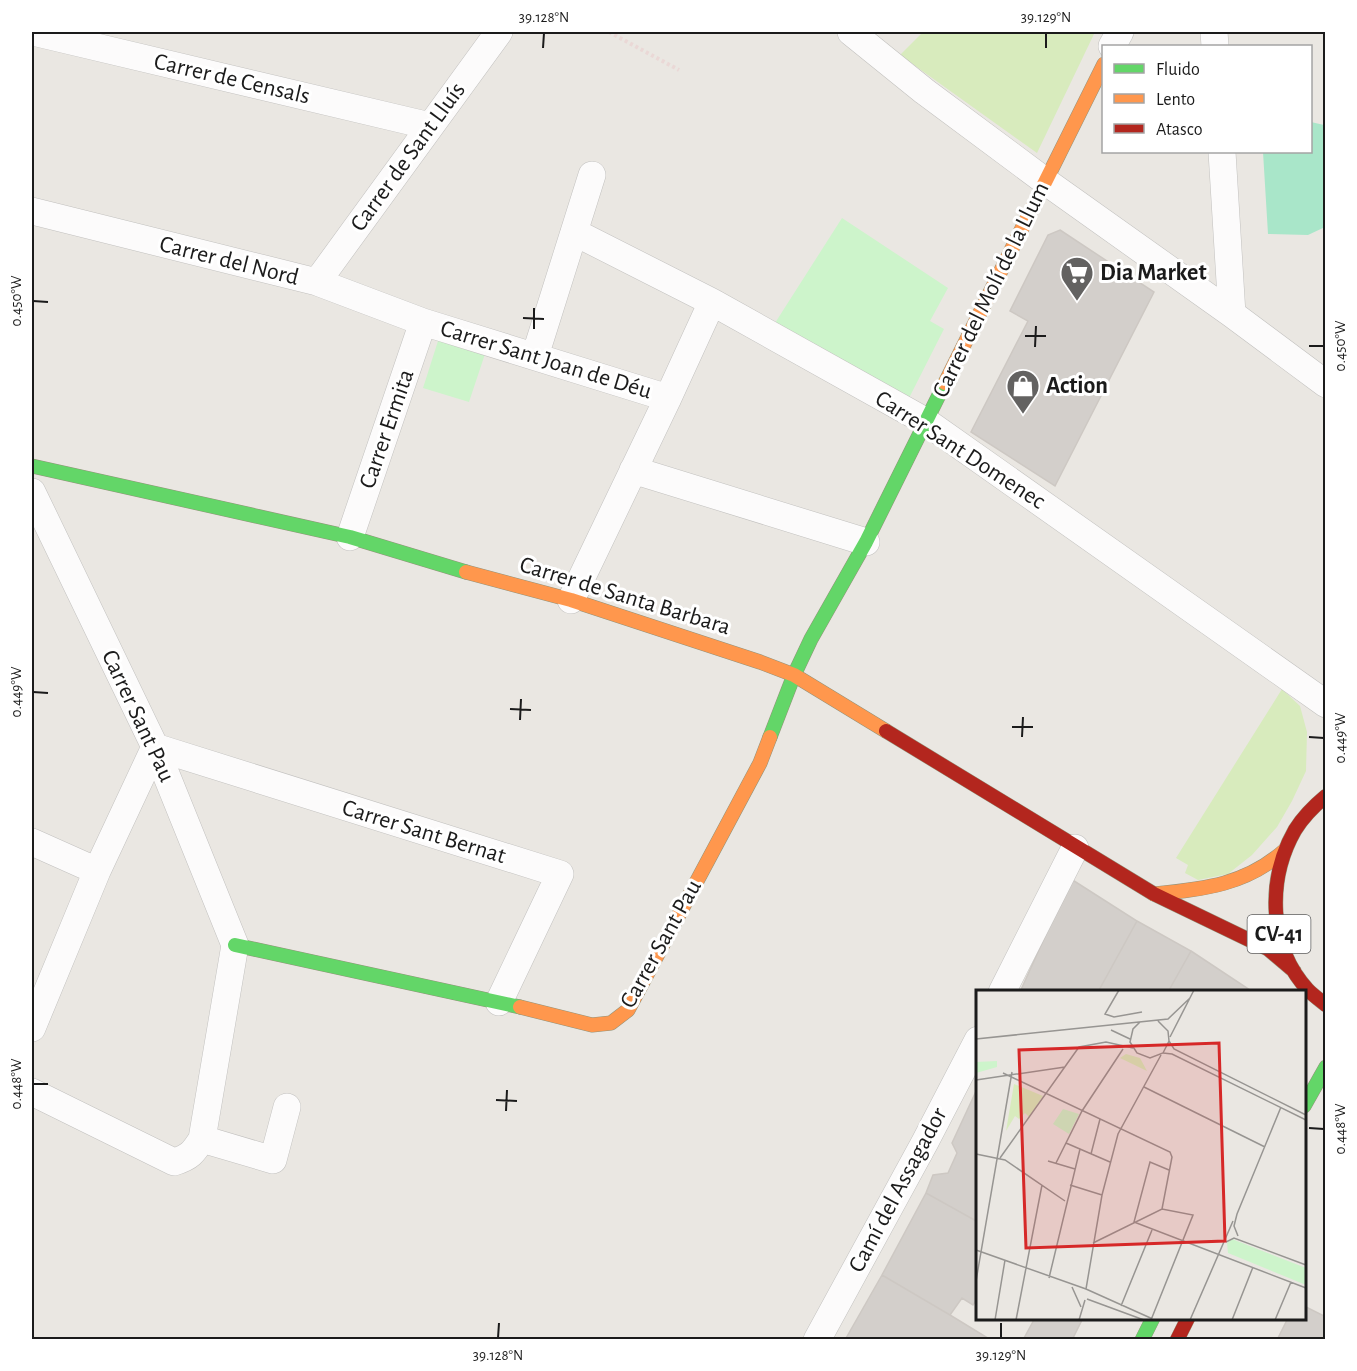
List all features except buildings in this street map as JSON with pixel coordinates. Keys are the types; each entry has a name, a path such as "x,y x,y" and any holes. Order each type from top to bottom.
{"street":[{"name":"Carrer de Censals","path":"33,32 430,126"},
{"name":"Carrer de Sant Lluís","path":"317,282 499,32"},
{"path":"851,32 924,91 1045,181 1326,384"},
{"name":"Carrer del Molí de la Llum","path":"794,675 811,639 866,542 1102,68"},
{"path":"1222,153 1232,314"},
{"path":"535,356 592,175"},
{"name":"Carrer del Nord","path":"32,212 317,282 423,322"},
{"name":"Carrer Sant Domenec","path":"574,232 712,302 925,421 1326,704"},
{"name":"Carrer Sant Joan de Déu","path":"571,600 712,302"},
{"name":"Carrer Sant Joan de Déu","path":"423,322 668,398"},
{"name":"Carrer Ermita","path":"350,537 423,322"},
{"name":"Carrer de Santa Barbara","path":"32,466 350,537 462,571 571,600 794,675 998,798 1075,848 1154,894 1268,949 1294,971"},
{"path":"633,470 866,542"},
{"name":"Carrer Sant Pau","path":"32,492 154,747 235,945 500,1002 592,1026 611,1023 628,1010 760,763 794,675"},
{"path":"32,1028 97,871 154,747"},
{"name":"Carrer Sant Bernat","path":"154,747 560,874 500,1002"},
{"name":"CV-41","path":"1304,990 1283,949 1274,899 1277,874 1295,830 1326,796"},
{"path":"32,842 97,871"},
{"path":"1003,990 1075,848"},
{"path":"1154,894 1197,890 1236,881 1273,861 1285,850"},
{"path":"195,1148 235,945"},
{"name":"CV-41","path":"1306,993 1326,1005"},
{"name":"Camí del Assagador","path":"817,1340 976,1044"},
{"path":"1306,1104 1326,1067"},
{"path":"32,1092 174,1162 195,1148 273,1160 287,1107"},
{"path":"1142,1340 1152,1320"},
{"path":"1177,1340 1187,1320"}],"path":[{"path":"609,32 679,70"}],"green space":[{"path":"923,32 1095,32 1037,153 900,55"},
{"path":"1312,122 1324,125 1326,141 1325,227 1308,235 1268,234 1263,153 1312,153"},
{"path":"842,218 948,288 930,321 944,329 908,400 775,323"},
{"path":"438,341 486,351 469,402 423,388"},
{"path":"1282,689 1300,706 1307,732 1306,771 1277,827 1252,855 1228,874 1198,880 1185,873 1188,865 1176,858"}],"traffic: fast":[{"path":"770,737 811,639 866,542 945,383"},
{"path":"32,466 350,537 466,572"},
{"path":"235,945 520,1007"},
{"path":"1306,1102 1326,1067"},
{"path":"1142,1340 1152,1320"}],"traffic: slow":[{"path":"945,383 1102,68"},
{"path":"466,572 571,600 760,662 794,675 886,731"},
{"path":"520,1007 592,1025 611,1023 628,1010 760,763 770,737"},
{"path":"1154,894 1207,887 1240,878 1270,862 1285,850"}],"traffic: jam":[{"path":"886,731 1154,894 1268,949 1294,971"},
{"path":"1326,796 1295,830 1286,849 1276,891 1276,912 1285,954 1295,973 1308,990 1326,1005"},
{"path":"1177,1340 1187,1320"}],"place":[{"name":"Dia Market","path":"1077,302"},
{"name":"Action","path":"1023,415"}]}
